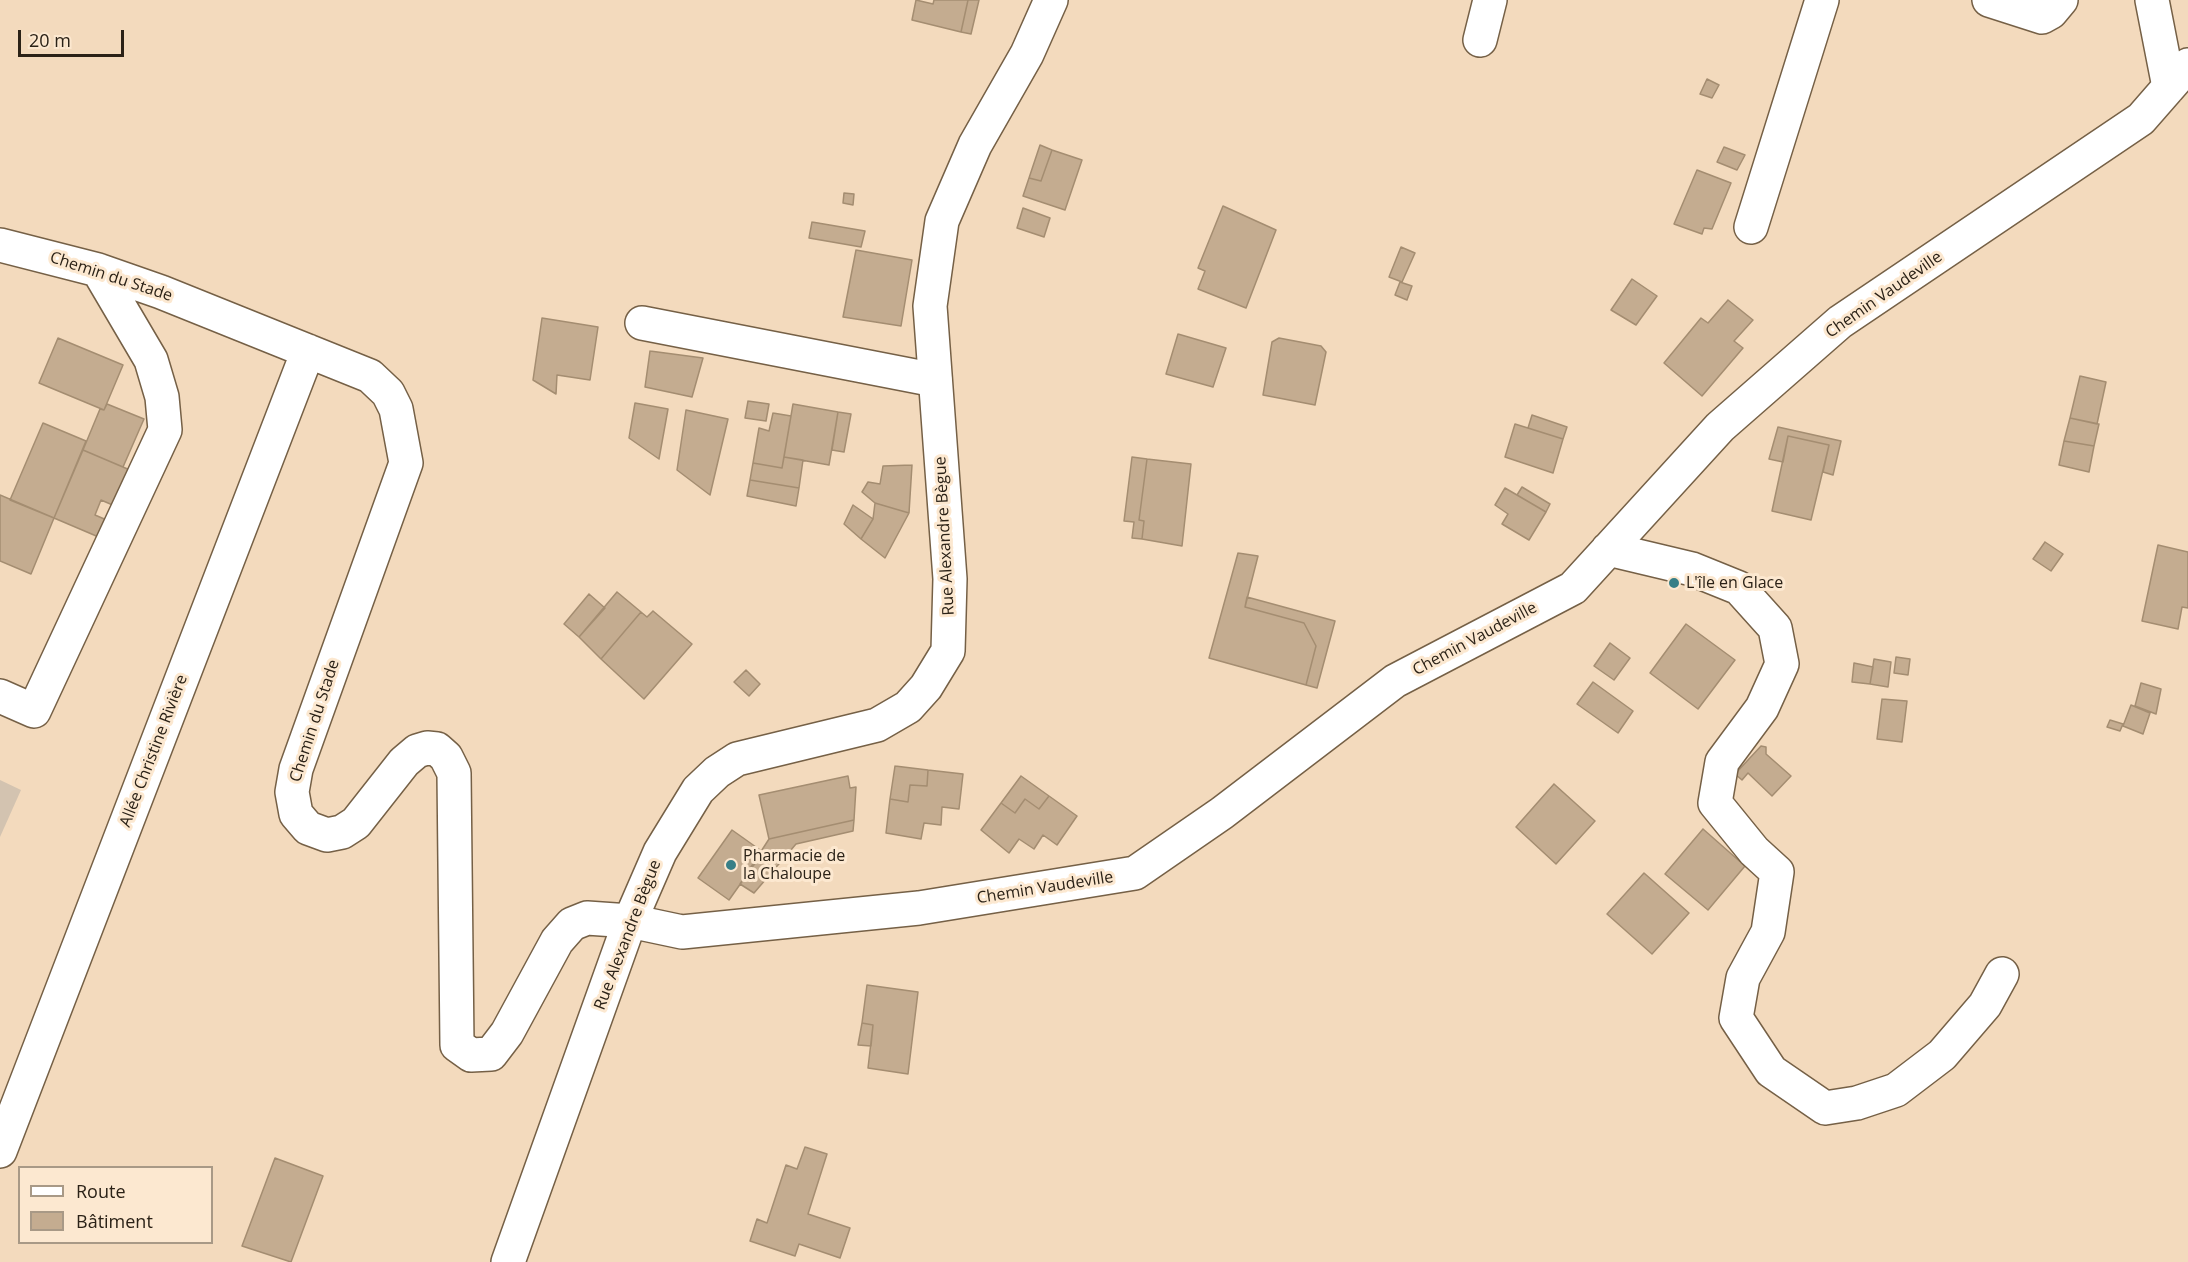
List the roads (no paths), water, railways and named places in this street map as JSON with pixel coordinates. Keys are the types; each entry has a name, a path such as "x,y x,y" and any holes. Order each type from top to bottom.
{"street":[{"name":"Rue Alexandre Bègue","path":"508,1262 630,921 660,852 698,790 717,772 737,759 877,725 908,707 926,687 948,651 950,579 930,306 942,221 975,146 1027,54 1051,0"},
{"path":"1480,40 1490,0"},
{"path":"1751,227 1822,0"},
{"path":"1989,0 2042,17 2061,0"},
{"path":"2152,0 2178,76"},
{"name":"Chemin Vaudeville","path":"630,921 682,932 919,908 1135,873 1222,813 1395,681 1573,588 1720,427 1840,322 2141,119 2178,76"},
{"name":"Chemin du Stade","path":"0,244 98,270 370,376 388,393 396,409 406,463 296,769 292,792 296,814 308,828 327,835 342,832 356,823 404,762 417,751 427,748 438,749 446,757 454,773 457,1045 471,1055 491,1054 507,1033 557,941 572,924 587,918 630,921"},
{"path":"0,696 34,711 165,430 162,397 151,360 98,270"},
{"path":"642,323 935,380"},
{"name":"Allée Christine Rivière","path":"0,1151 308,351"},
{"path":"1608,549 1692,569 1739,588 1775,628 1782,664 1762,708 1722,762 1715,803 1754,851 1777,872 1768,932 1743,978 1736,1018 1771,1071 1825,1108 1857,1103 1896,1090 1942,1055 1984,1005 2002,974"}],"place":[{"name":"L'île en Glace","path":"1674,583"},
{"name":"Pharmacie de la Chaloupe","path":"731,865"}]}
